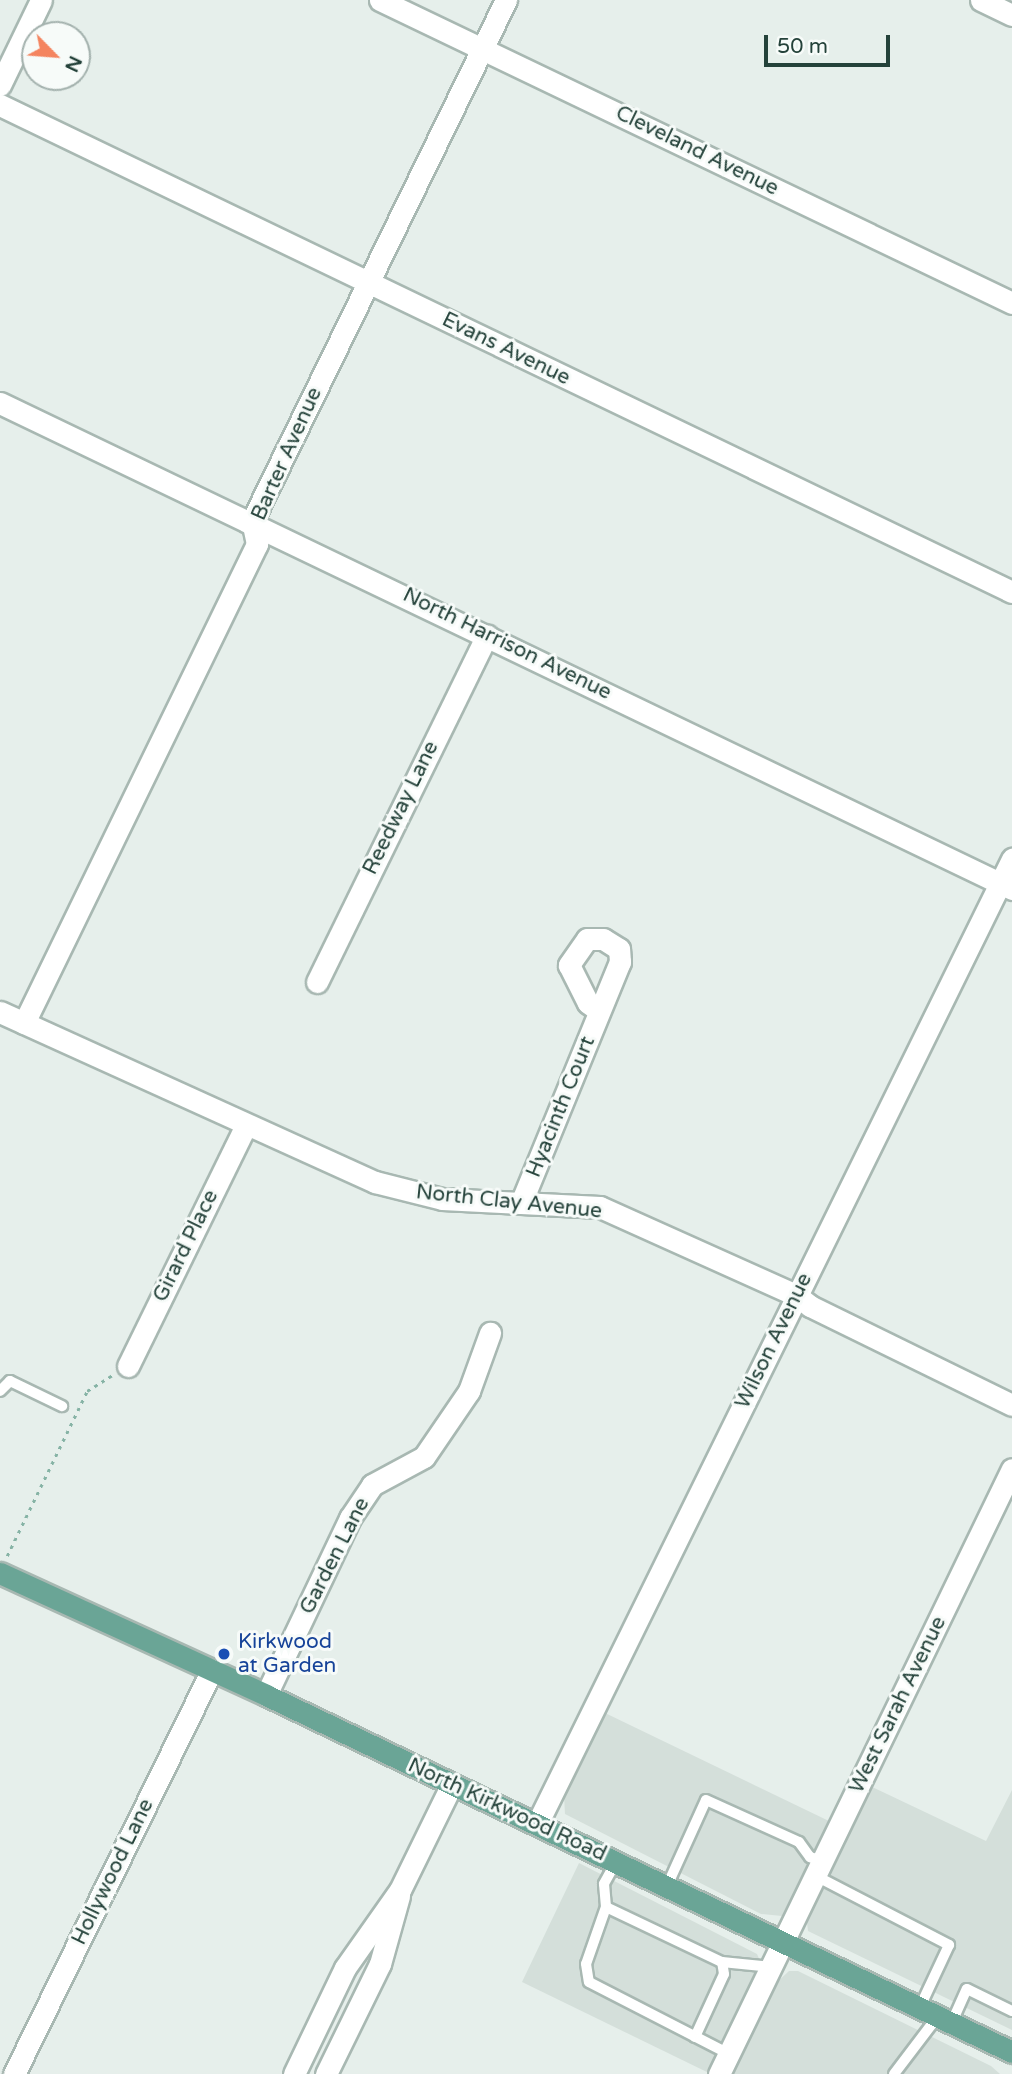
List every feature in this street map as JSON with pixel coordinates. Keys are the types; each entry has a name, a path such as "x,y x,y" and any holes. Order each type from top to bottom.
{"main road":[{"name":"North Kirkwood Road","path":"2,1574 266,1695 1012,2052"}],"street":[{"path":"0,85 41,0"},
{"name":"Cleveland Avenue","path":"380,0 1012,303"},
{"name":"Barter Avenue","path":"24,1023 257,544 252,521 506,0"},
{"path":"981,0 1012,15"},
{"name":"Evans Avenue","path":"0,105 1012,592"},
{"name":"North Harrison Avenue","path":"0,402 1006,886"},
{"name":"Reedway Lane","path":"317,982 487,635"},
{"name":"Wilson Avenue","path":"537,1824 796,1295 1006,886 1012,859"},
{"name":"Hyacinth Court","path":"521,1203 598,1010"},
{"name":"North Clay Avenue","path":"0,1012 245,1126 408,1192 521,1203 600,1207 796,1295 810,1307 1012,1405"},
{"name":"Girard Place","path":"128,1366 245,1126"},
{"name":"Garden Lane","path":"266,1695 350,1518 372,1485 424,1457 469,1391 490,1333"},
{"name":"West Sarah Avenue","path":"719,2074 1012,1469"},
{"name":"Hollywood Lane","path":"14,2074 212,1670"},
{"path":"295,2074 345,1968 400,1890 452,1784"},
{"path":"326,2074 380,1964 400,1890"}],"lane":[{"path":"0,1391 10,1381 62,1406"},
{"path":"667,1886 706,1800 799,1842 819,1868 949,1945 937,2015"},
{"path":"616,1861 604,1884 606,1907 586,1965 589,1982 729,2054"},
{"path":"606,1907 722,1962 772,1967"},
{"path":"695,2037 724,1975 722,1962"},
{"path":"894,2074 937,2015 967,1989 1012,2011"}],"path":[{"path":"2,1574 87,1391 128,1366"}],"shaded area":[{"path":"603,1712 831,1822 782,1916 761,1914 565,1814 564,1795"},
{"path":"868,1785 986,1841 1012,1790 1012,2030 808,1931 806,1914"},
{"path":"579,1863 757,1954 761,1963 711,2074 522,1982"},
{"path":"789,1971 798,1971 991,2066 1000,2074 730,2074 774,1985"}],"place":[{"name":"Kirkwood at Garden","path":"224,1654"}]}
